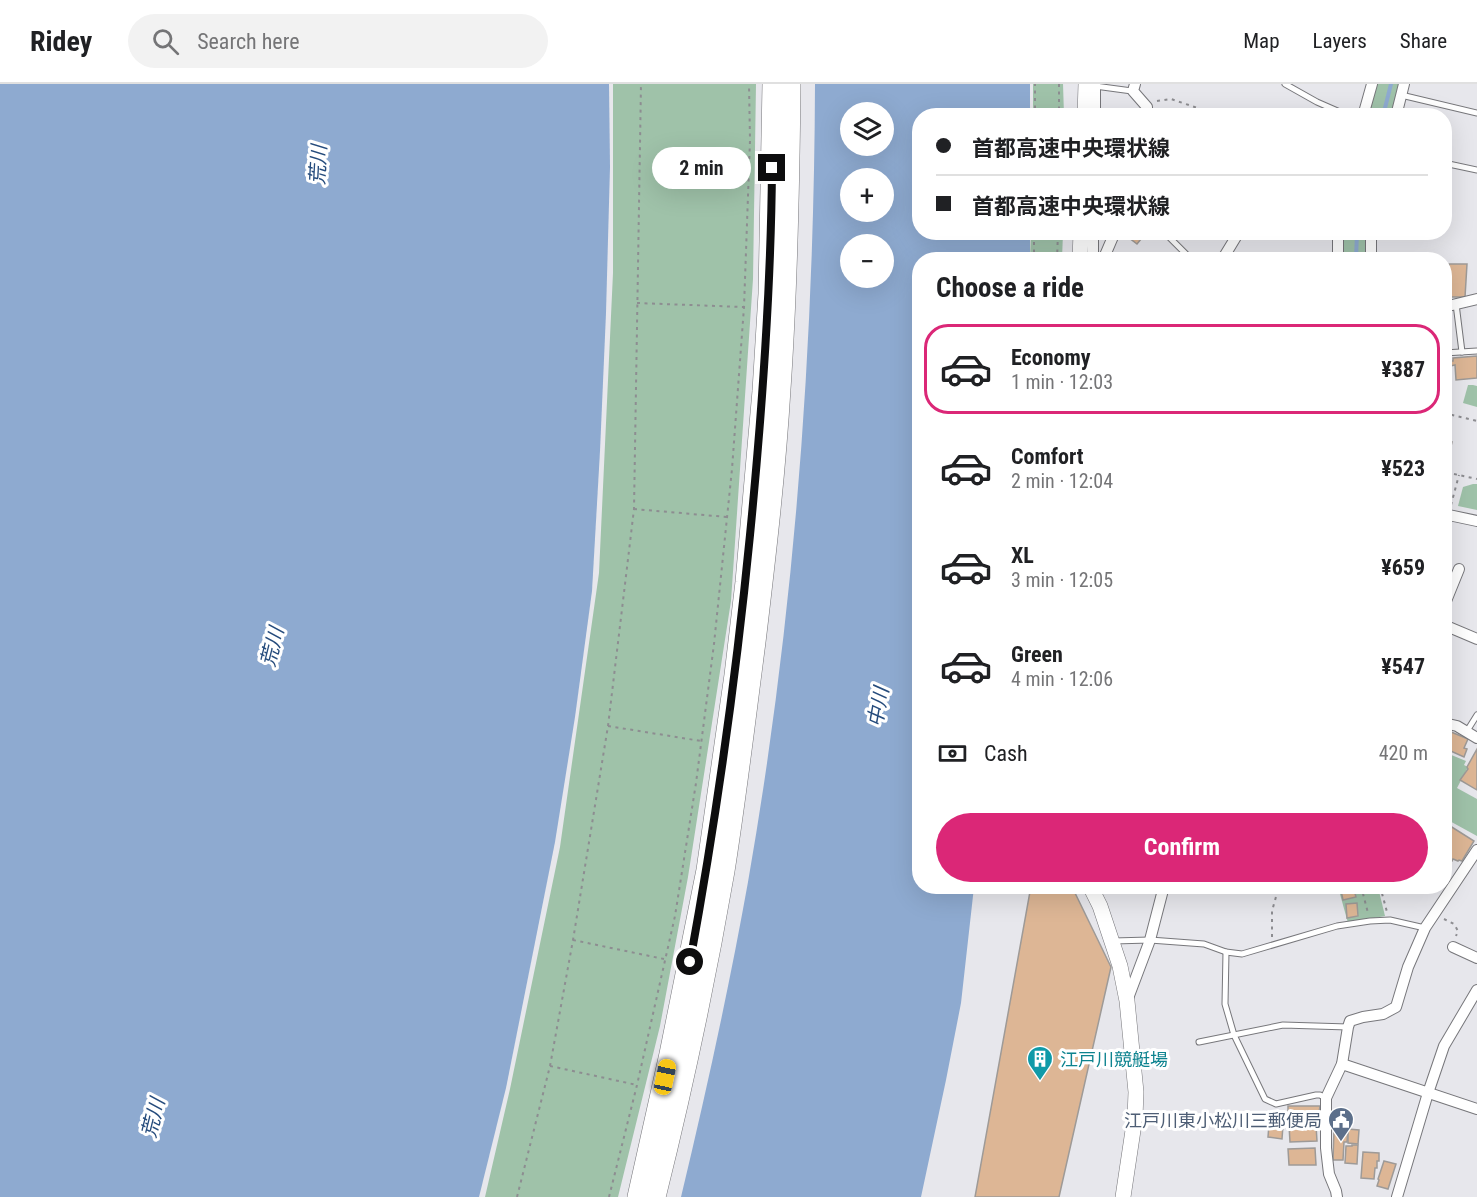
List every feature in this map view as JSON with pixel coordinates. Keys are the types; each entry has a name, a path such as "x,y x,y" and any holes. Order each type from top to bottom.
{"highway":[{"path":"638,1197 673,1043 705,881 735,675 746,582 763,391 769,294 773,84"},
{"path":"655,1197 674,1121 713,928 738,773 756,630 781,381 790,84"}],"main road":[{"path":"1087,108 1092,85"},
{"path":"1094,894 1120,966 1127,1001 1136,1092 1135,1117 1123,1197"}],"street":[{"path":"1365,108 1372,84"},
{"path":"1092,85 1094,108"},
{"path":"1134,88 1147,108"},
{"path":"1398,108 1402,89"},
{"path":"1452,305 1477,299"},
{"path":"1452,512 1477,521"},
{"path":"1452,586 1459,569"},
{"path":"1452,629 1477,639"},
{"path":"1452,725 1477,738"},
{"path":"1452,888 1477,850"},
{"path":"1127,1001 1150,940 1162,894"},
{"path":"1337,1197 1329,1174 1326,1148 1326,1098 1342,1064 1348,1026 1350,1021 1383,1014 1396,1007 1408,968 1425,928 1448,894"},
{"path":"1453,947 1477,958"},
{"path":"1396,1197 1444,1046 1473,1006 1477,990"},
{"path":"1342,1064 1477,1109"}],"lane":[{"path":"1285,84 1331,108"},
{"path":"1092,85 1134,88"},
{"path":"1402,89 1477,113"},
{"path":"1452,164 1477,170"},
{"path":"1172,240 1184,252"},
{"path":"1456,304 1462,352"},
{"path":"1452,353 1477,351"},
{"path":"1467,731 1477,715"},
{"path":"1113,942 1150,940 1204,944 1226,952 1242,954 1337,926 1370,921 1390,920 1425,928"},
{"path":"1226,952 1225,1004 1234,1035 1265,1099 1276,1104 1316,1095 1326,1098"},
{"path":"1199,1042 1283,1025 1348,1026"}],"path":[{"path":"517,1197 550,1066 573,940 608,726 634,509 641,84"},
{"path":"609,1197 675,916 714,644 732,469 744,308 750,140 749,84"},
{"path":"1035,84 1035,108"},
{"path":"1059,84 1059,108"},
{"path":"1143,102 1171,99 1197,108"},
{"path":"638,303 744,308"},
{"path":"1452,415 1477,421"},
{"path":"1454,474 1477,479"},
{"path":"1452,498 1459,475"},
{"path":"634,509 727,517"},
{"path":"608,726 701,741"},
{"path":"1272,945 1272,911 1277,894"},
{"path":"1363,894 1370,921"},
{"path":"1382,894 1390,920"},
{"path":"1435,914 1454,924 1458,931 1453,947"},
{"path":"573,940 665,960"},
{"path":"550,1066 637,1085"}],"green space":[{"path":"613,84 756,84 753,279 731,601 688,877 660,1026 618,1197 485,1197 510,1089 560,847 599,573 613,273"},
{"path":"1033,84 1063,84 1064,108 1033,108"},
{"path":"1376,84 1399,84 1393,108 1368,108"},
{"path":"1031,240 1063,240 1062,252 1030,252"},
{"path":"1342,240 1366,240 1366,252 1343,252"},
{"path":"1468,385 1477,386 1477,407 1463,403"},
{"path":"1477,484 1477,510 1458,506 1463,487"},
{"path":"1452,755 1466,761 1464,765 1468,767 1457,788 1477,799 1477,836 1452,822"},
{"path":"1340,894 1380,894 1385,916 1348,923"}],"water":[{"name":"荒川","path":"0,84 609,84 610,167 606,313 592,591 555,842 506,1088 479,1197 0,1197"},
{"name":"中川","path":"815,84 1030,84 1030,108 912,108 912,240 1030,240 1030,252 912,252 912,894 973,894 961,1003 921,1197 681,1197 741,922 764,783 789,584 811,284"}],"building":[{"path":"1452,264 1467,264 1465,297 1452,297"},
{"path":"1477,356 1477,378 1456,380 1455,365 1452,366 1453,358"},
{"path":"1452,732 1468,739 1464,748 1467,749 1464,757 1452,752"},
{"path":"1477,749 1477,790 1460,780"},
{"path":"1452,827 1474,841 1462,861 1453,859 1452,861"},
{"name":"江戸川競艇場","path":"1030,894 1075,894 1111,967 1059,1197 975,1197"},
{"path":"1342,894 1355,894 1356,897 1343,900"},
{"path":"1357,903 1358,916 1347,918 1346,904"},
{"path":"1288,1106 1320,1106 1318,1119 1288,1119"},
{"path":"1270,1111 1284,1112 1282,1139 1268,1137"},
{"path":"1289,1125 1316,1125 1317,1141 1290,1142"},
{"path":"1348,1129 1359,1130 1358,1144 1348,1143"},
{"path":"1334,1130 1348,1130 1347,1142 1344,1142 1343,1160 1333,1160"},
{"path":"1358,1145 1357,1164 1345,1163 1346,1146"},
{"path":"1315,1148 1316,1165 1289,1165 1288,1149"},
{"path":"1363,1152 1379,1153 1374,1179 1361,1178"},
{"path":"1384,1161 1396,1164 1388,1189 1377,1186"}],"waterway":[{"path":"1385,108 1391,84"},
{"path":"1356,252 1357,240"}],"place":[{"name":"江戸川競艇場","path":"1040,1082"},
{"name":"江戸川東小松川三郵便局","path":"1341,1143"}],"route":[{"path":"690,962 722,774 746,582 763,391 769,294 772,168"}]}
